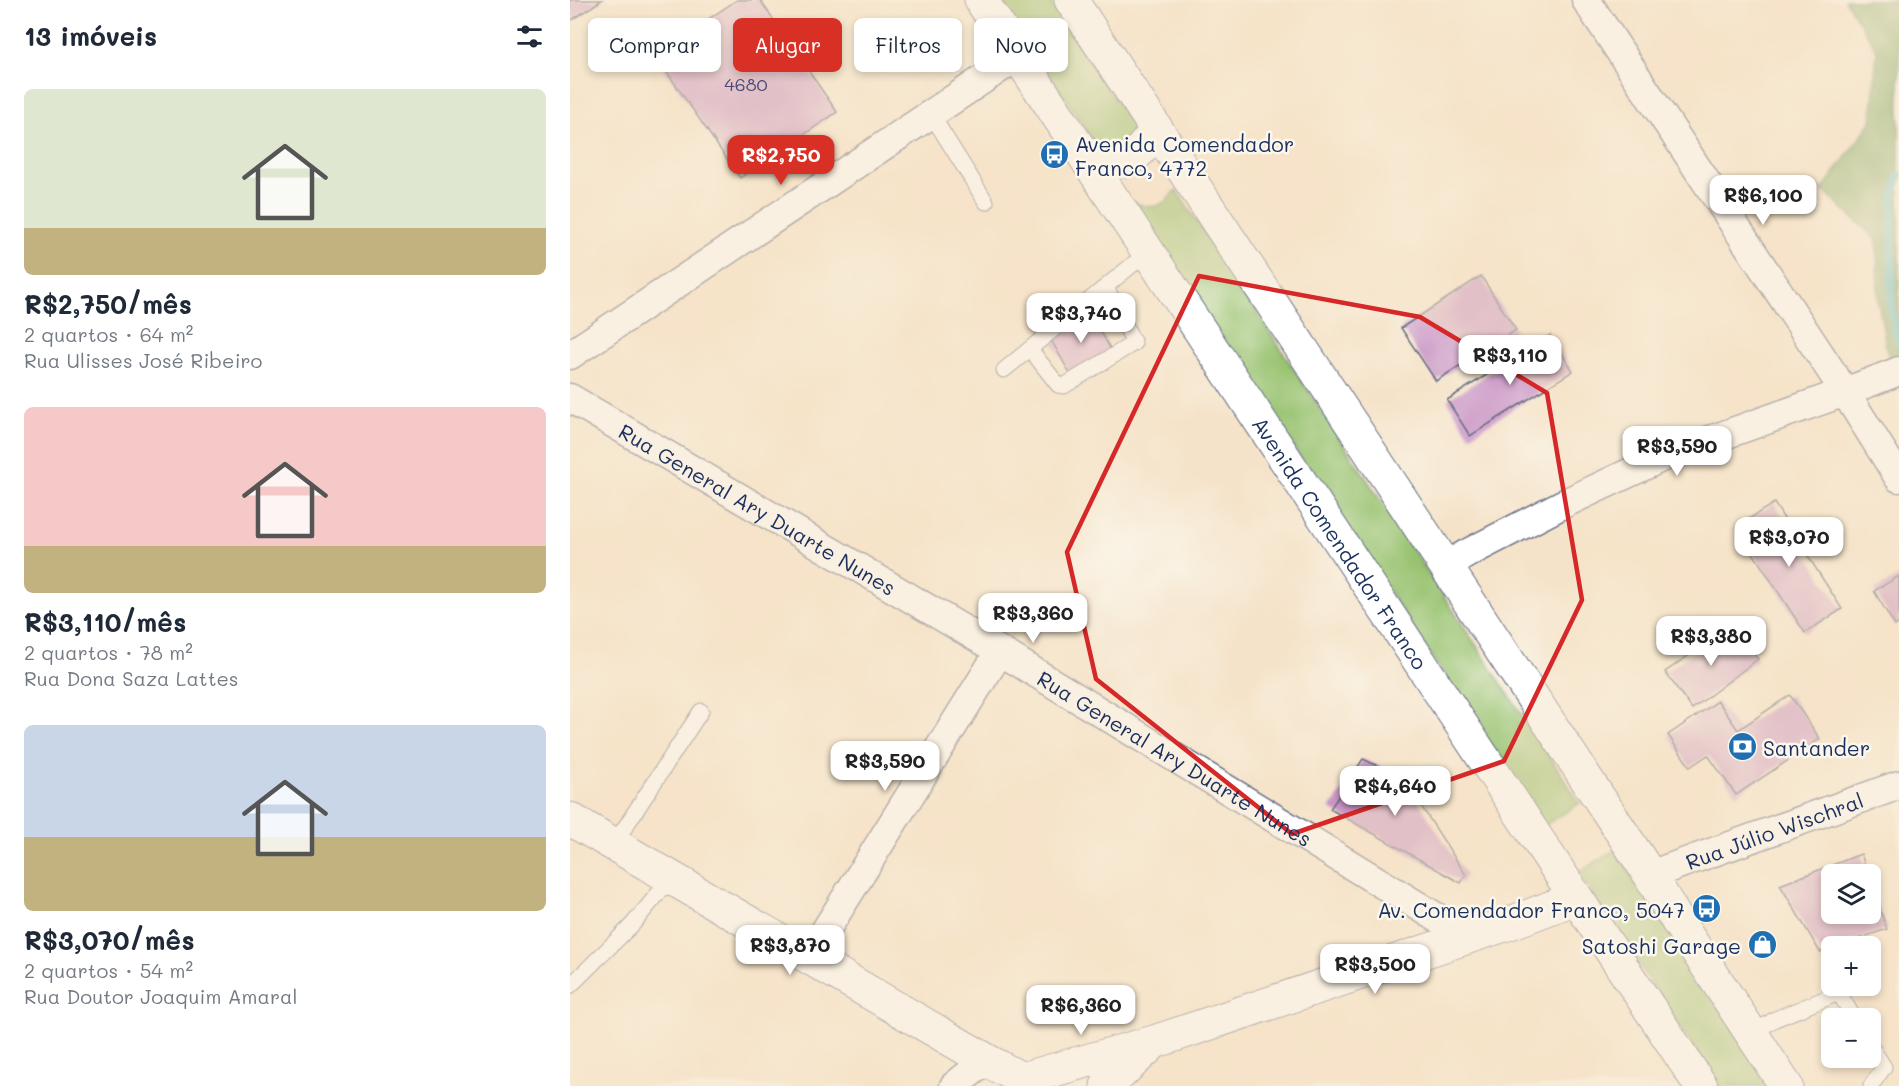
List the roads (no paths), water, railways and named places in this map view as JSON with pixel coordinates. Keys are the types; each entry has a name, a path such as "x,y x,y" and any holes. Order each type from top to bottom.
{"main road":[{"name":"Avenida Comendador Franco","path":"981,0 993,18"},
{"path":"1071,0 1650,876 1786,1086"},
{"name":"Avenida Comendador Franco","path":"1028,72 1701,1086"},
{"path":"1081,151 1100,161 1118,163 1134,157 1145,146 1156,129"},
{"path":"570,819 1029,1083 1469,937 1576,898"},
{"path":"1107,1086 1155,1042"}],"street":[{"path":"1586,0 1845,392 1899,478"},
{"path":"570,355 995,72"},
{"path":"1446,567 1466,554 1561,505 1665,456 1899,371"},
{"name":"Rua General Ary Duarte Nunes","path":"570,398 1000,651 1469,937"},
{"path":"809,957 1000,651"},
{"name":"Rua Júlio Wischral","path":"1650,876 1899,785"},
{"path":"954,1086 986,1060"}],"lane":[{"path":"931,114 986,202"},
{"path":"1004,370 1148,252"},
{"path":"1030,350 1058,385 1064,386 1134,343 1106,288"},
{"path":"614,844 700,711"},
{"path":"570,986 632,925 672,877"},
{"path":"1752,1034 1775,1019 1839,993 1848,1008"},
{"path":"1870,1086 1884,1067 1881,1062"}],"waterway":[{"path":"1899,175 1893,198 1891,309 1899,343"}],"place":[{"name":"Avenida Comendador Franco, 4772","path":"1054,155"},
{"name":"Santander","path":"1742,747"},
{"name":"Av. Comendador Franco, 5047","path":"1706,909"},
{"name":"Satoshi Garage","path":"1762,945"}]}
